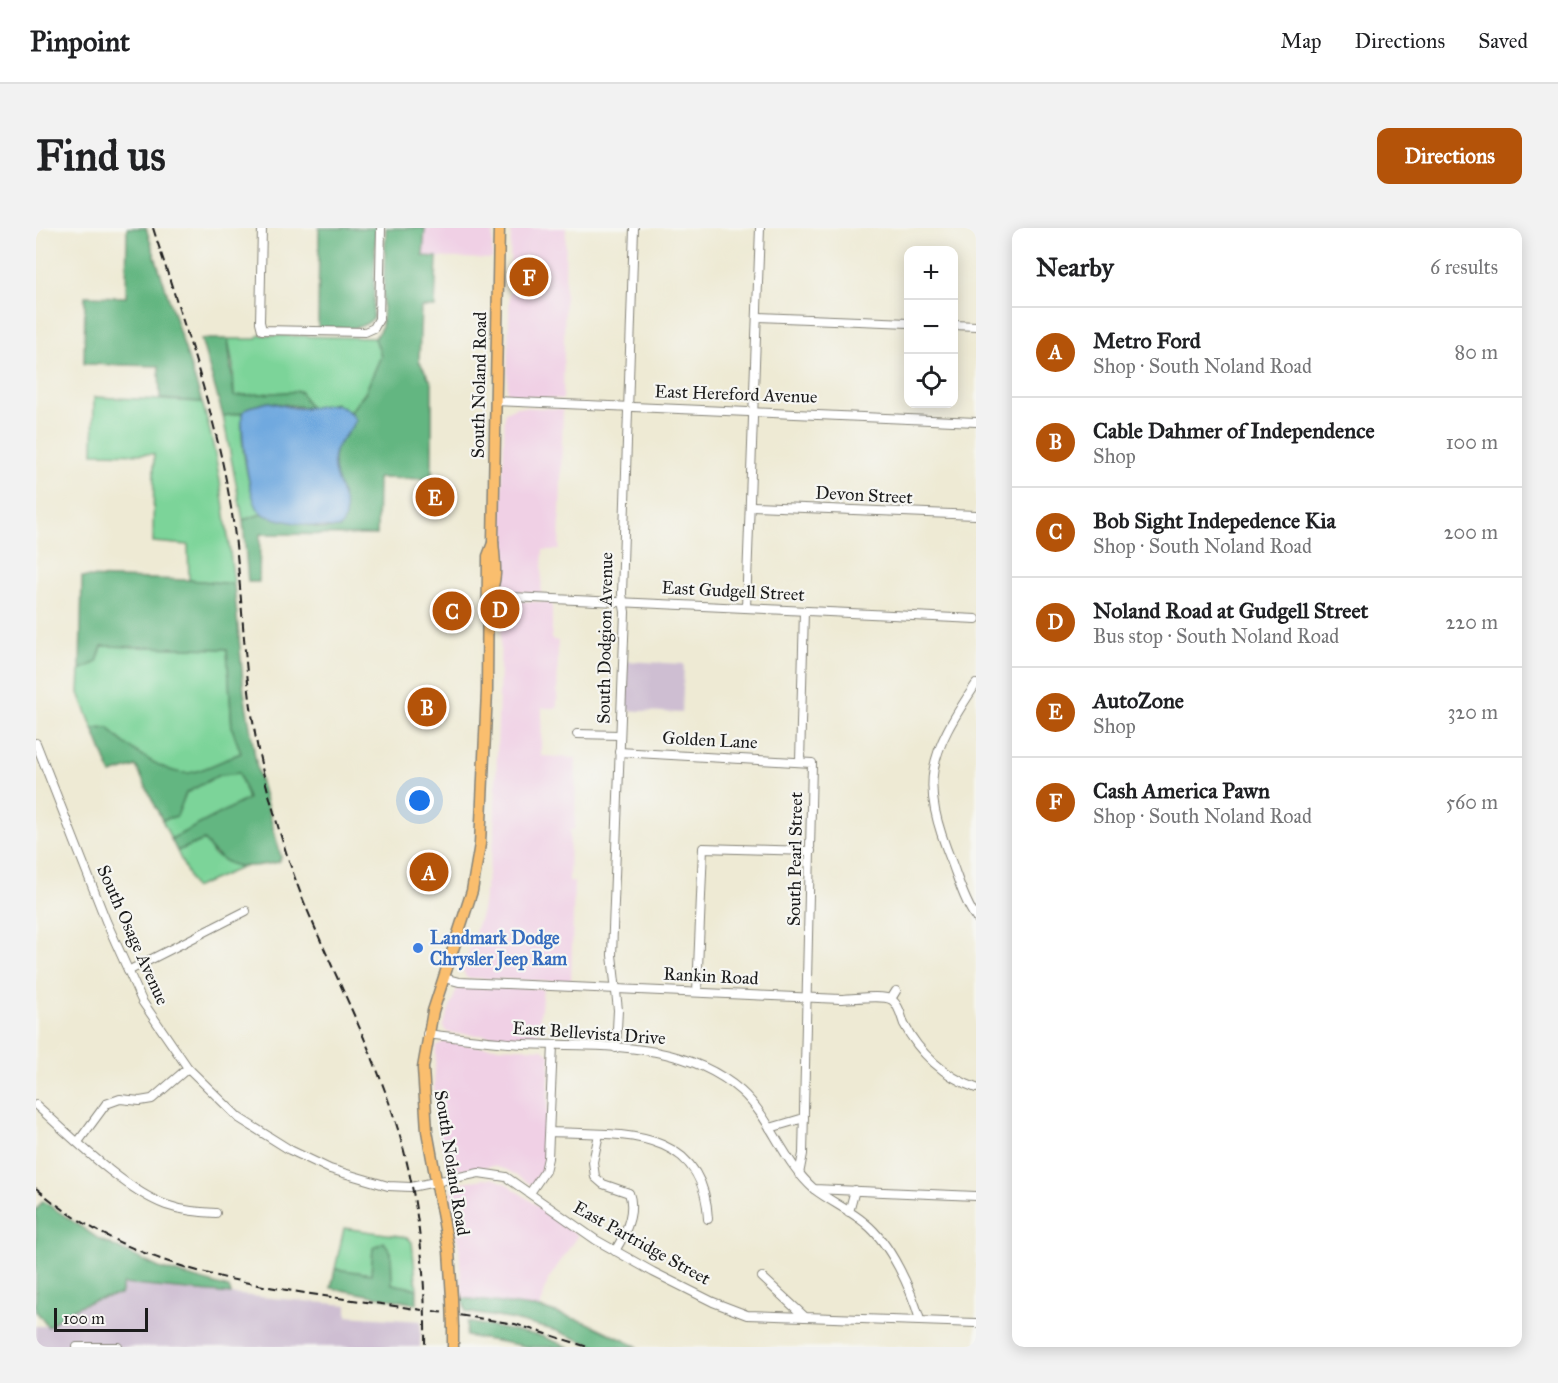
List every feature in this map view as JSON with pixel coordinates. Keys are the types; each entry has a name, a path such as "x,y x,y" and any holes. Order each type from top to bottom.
{"main road":[{"name":"South Noland Road","path":"453,1347 449,1251 423,1102 423,1068 427,1034 472,891 484,804 489,596 495,585 496,560 493,543 499,228"}],"street":[{"path":"262,228 261,329 365,333 374,328 379,319 381,228"},
{"name":"South Dodgion Avenue","path":"616,1048 618,1010 612,955 634,228"},
{"path":"746,608 752,506 760,228"},
{"path":"758,317 904,323"},
{"path":"958,325 976,326"},
{"name":"East Hereford Avenue","path":"495,401 976,422"},
{"name":"Devon Street","path":"752,506 976,515"},
{"name":"East Gudgell Street","path":"489,596 976,619"},
{"path":"800,760 804,611"},
{"path":"976,684 938,747 932,788 937,824 976,918"},
{"path":"577,734 619,735"},
{"name":"South Osage Avenue","path":"36,743 128,971 157,1026 189,1068 239,1118 290,1150 330,1169 400,1187 436,1182"},
{"name":"Golden Lane","path":"619,752 800,760"},
{"name":"South Pearl Street","path":"799,1174 803,1154 813,766 809,761 800,760"},
{"path":"697,992 703,848 811,851"},
{"path":"128,971 246,911"},
{"name":"Rankin Road","path":"444,978 459,982 808,997 893,995 913,1039 940,1068 976,1088"},
{"name":"East Bellevista Drive","path":"427,1034 495,1042 648,1050 703,1065 723,1077 741,1092 770,1128 799,1174 814,1189"},
{"path":"530,1193 545,1171 550,1131 554,1045"},
{"path":"78,1142 106,1104 120,1099 140,1101 152,1099 189,1068"},
{"path":"36,1105 127,1181 164,1204 186,1211 216,1213"},
{"path":"770,1128 804,1118"},
{"path":"550,1131 651,1139 680,1155 691,1167 705,1196 708,1219"},
{"path":"599,1134 593,1162 595,1177 603,1184 628,1193 632,1201 629,1219 615,1251"},
{"name":"East Partridge Street","path":"436,1182 479,1173 506,1177 615,1251 726,1308 762,1317 976,1323"},
{"path":"814,1189 976,1196"},
{"path":"814,1189 868,1225 885,1246 912,1292 920,1320"},
{"path":"849,1212 855,1190"},
{"path":"762,1277 805,1317"},
{"path":"77,1347 118,1347"}],"shaded area":[{"path":"425,228 493,228 492,259 423,257"},
{"path":"511,228 566,228 563,399 507,395"},
{"path":"516,407 563,409 559,550 543,550 541,594 508,591 499,583 505,412"},
{"path":"511,601 552,602 552,640 558,641 557,708 542,708 541,756 576,758 575,829 570,830 569,881 574,882 571,982 471,978 466,977 463,971 482,910 494,839 502,607"},
{"path":"626,661 684,664 682,713 624,710"},
{"path":"458,986 543,988 538,1039 449,1033 443,1026"},
{"path":"445,1041 475,1046 543,1049 550,1055 545,1156 543,1168 532,1185 507,1170 493,1166 457,1170 448,1168 440,1138 434,1086 436,1046"},
{"path":"493,1178 507,1184 578,1235 548,1280 540,1308 462,1298 459,1244 451,1194 452,1187 455,1183"},
{"path":"123,1284 347,1305 347,1316 421,1321 420,1347 36,1347 36,1326 48,1326 66,1312 93,1299 119,1295"}],"green space":[{"path":"127,228 146,228 202,402 160,399 159,366 84,364 85,296 126,297"},
{"path":"319,228 376,228 373,318 362,326 318,328"},
{"path":"386,228 425,228 423,256 437,257 435,307 421,307 419,361 432,383 432,479 378,478 377,535 260,534 259,582 248,582 243,520 262,514 323,529 340,528 334,458 339,444 356,420 350,412 365,393 381,356 375,338 382,326"},
{"path":"260,335 375,338 381,356 365,393 350,412 335,403 310,408 300,391 234,396 233,366 228,339 256,339"},
{"path":"201,339 228,339 234,396 300,391 310,408 268,402 249,407 242,413 223,416"},
{"path":"94,397 202,402 218,469 234,584 189,580 188,545 153,542 154,454 93,453"},
{"path":"242,413 242,437 246,465 252,492 262,514 243,520 223,416"},
{"path":"82,577 189,580 234,584 244,692 257,768 281,857 279,862 256,866 237,866 220,858 204,840 177,851 171,839 248,799 239,773 219,775 186,793 177,816 162,820 136,766 111,774 93,729 109,728 146,758 179,772 188,773 200,770 241,753 232,728 227,649 102,646 97,662 80,670"},
{"path":"102,646 227,649 232,728 241,753 200,770 188,773 179,772 145,758 109,728 93,729 79,693 80,670 97,662"},
{"path":"239,773 248,799 171,839 162,820 177,815 186,793 219,775"},
{"path":"205,840 214,855 241,868 194,888 177,851"},
{"path":"43,1201 99,1239 159,1268 229,1288 231,1294 123,1284 120,1295 82,1305 48,1327 36,1311 36,1210"},
{"path":"344,1228 407,1237 412,1242 417,1289 392,1284 391,1252 373,1248 371,1274 335,1269"},
{"path":"384,1242 391,1252 392,1284 417,1289 417,1304 331,1288 335,1269 371,1274 373,1248"},
{"path":"462,1298 540,1308 588,1323 638,1347 597,1347 557,1331 509,1319 466,1312"},
{"path":"467,1322 541,1336 569,1347 531,1347 466,1336"}],"water":[{"path":"269,402 297,408 335,405 349,412 356,420 337,447 333,461 346,510 345,519 340,528 274,518 260,512 256,505 246,465 242,413 249,407"}],"railway":[{"path":"153,228 198,370 226,477 236,547 252,714 265,780 298,887 383,1084 401,1139 419,1228 424,1288 425,1347"},
{"path":"36,1188 78,1219 123,1244 170,1262 269,1287 422,1310"},
{"path":"433,1311 515,1324 588,1347"}],"place":[{"name":"Cash America Pawn","path":"529,277"},
{"name":"AutoZone","path":"435,497"},
{"name":"Noland Road at Gudgell Street","path":"500,609"},
{"name":"Bob Sight Indepedence Kia","path":"452,611"},
{"name":"Cable Dahmer of Independence","path":"427,707"},
{"name":"Metro Ford","path":"429,872"},
{"name":"Landmark Dodge Chrysler Jeep Ram","path":"418,948"}]}
